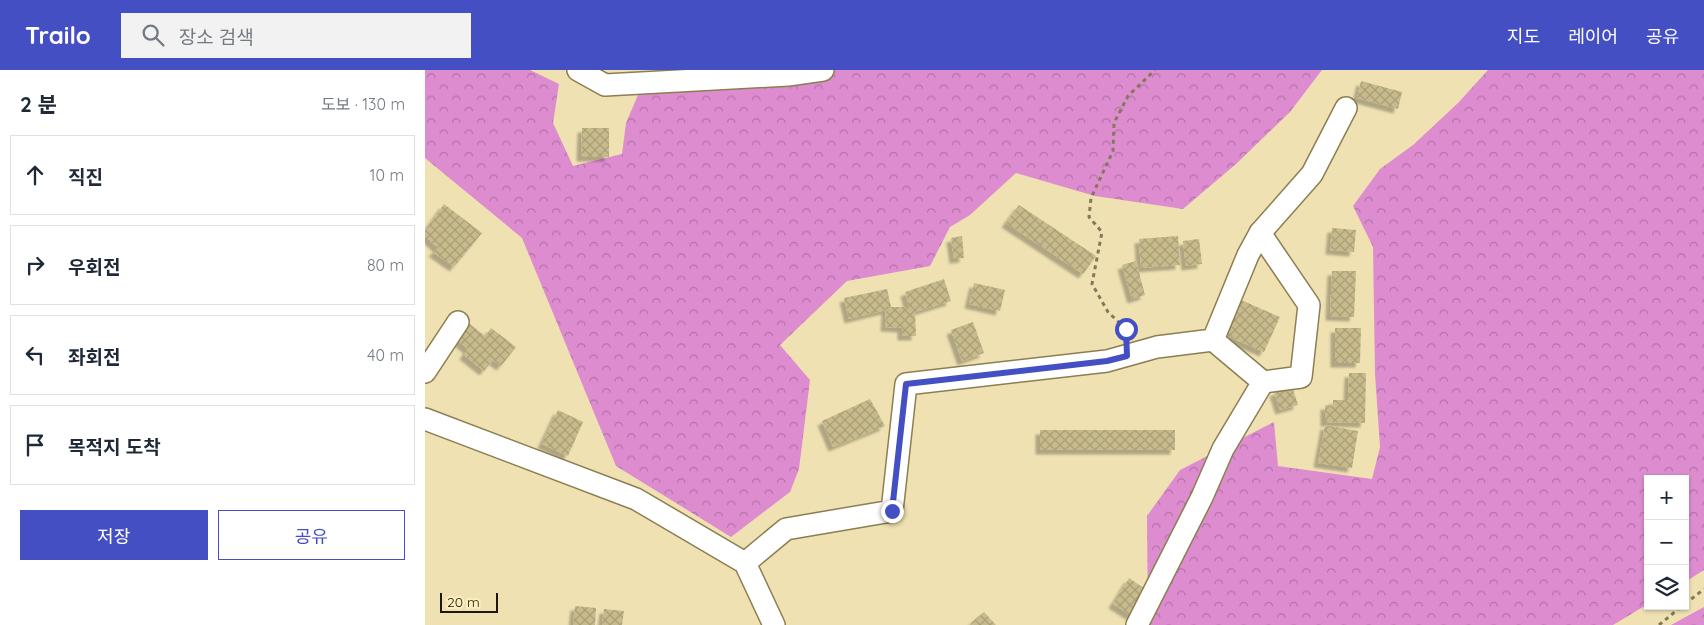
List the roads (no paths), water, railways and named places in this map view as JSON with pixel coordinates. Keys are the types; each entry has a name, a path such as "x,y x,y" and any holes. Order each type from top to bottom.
{"street":[{"path":"578,70 605,85 789,75 823,70"},
{"path":"1213,340 1248,255 1261,233 1312,174 1346,108"},
{"path":"745,563 786,529 892,511 906,384 1107,361 1157,347 1213,340 1263,382 1301,377 1309,305 1261,233"},
{"path":"425,372 458,322"},
{"path":"1137,625 1202,497 1223,449 1263,382"},
{"path":"425,419 636,498 745,563 775,625"}]}
